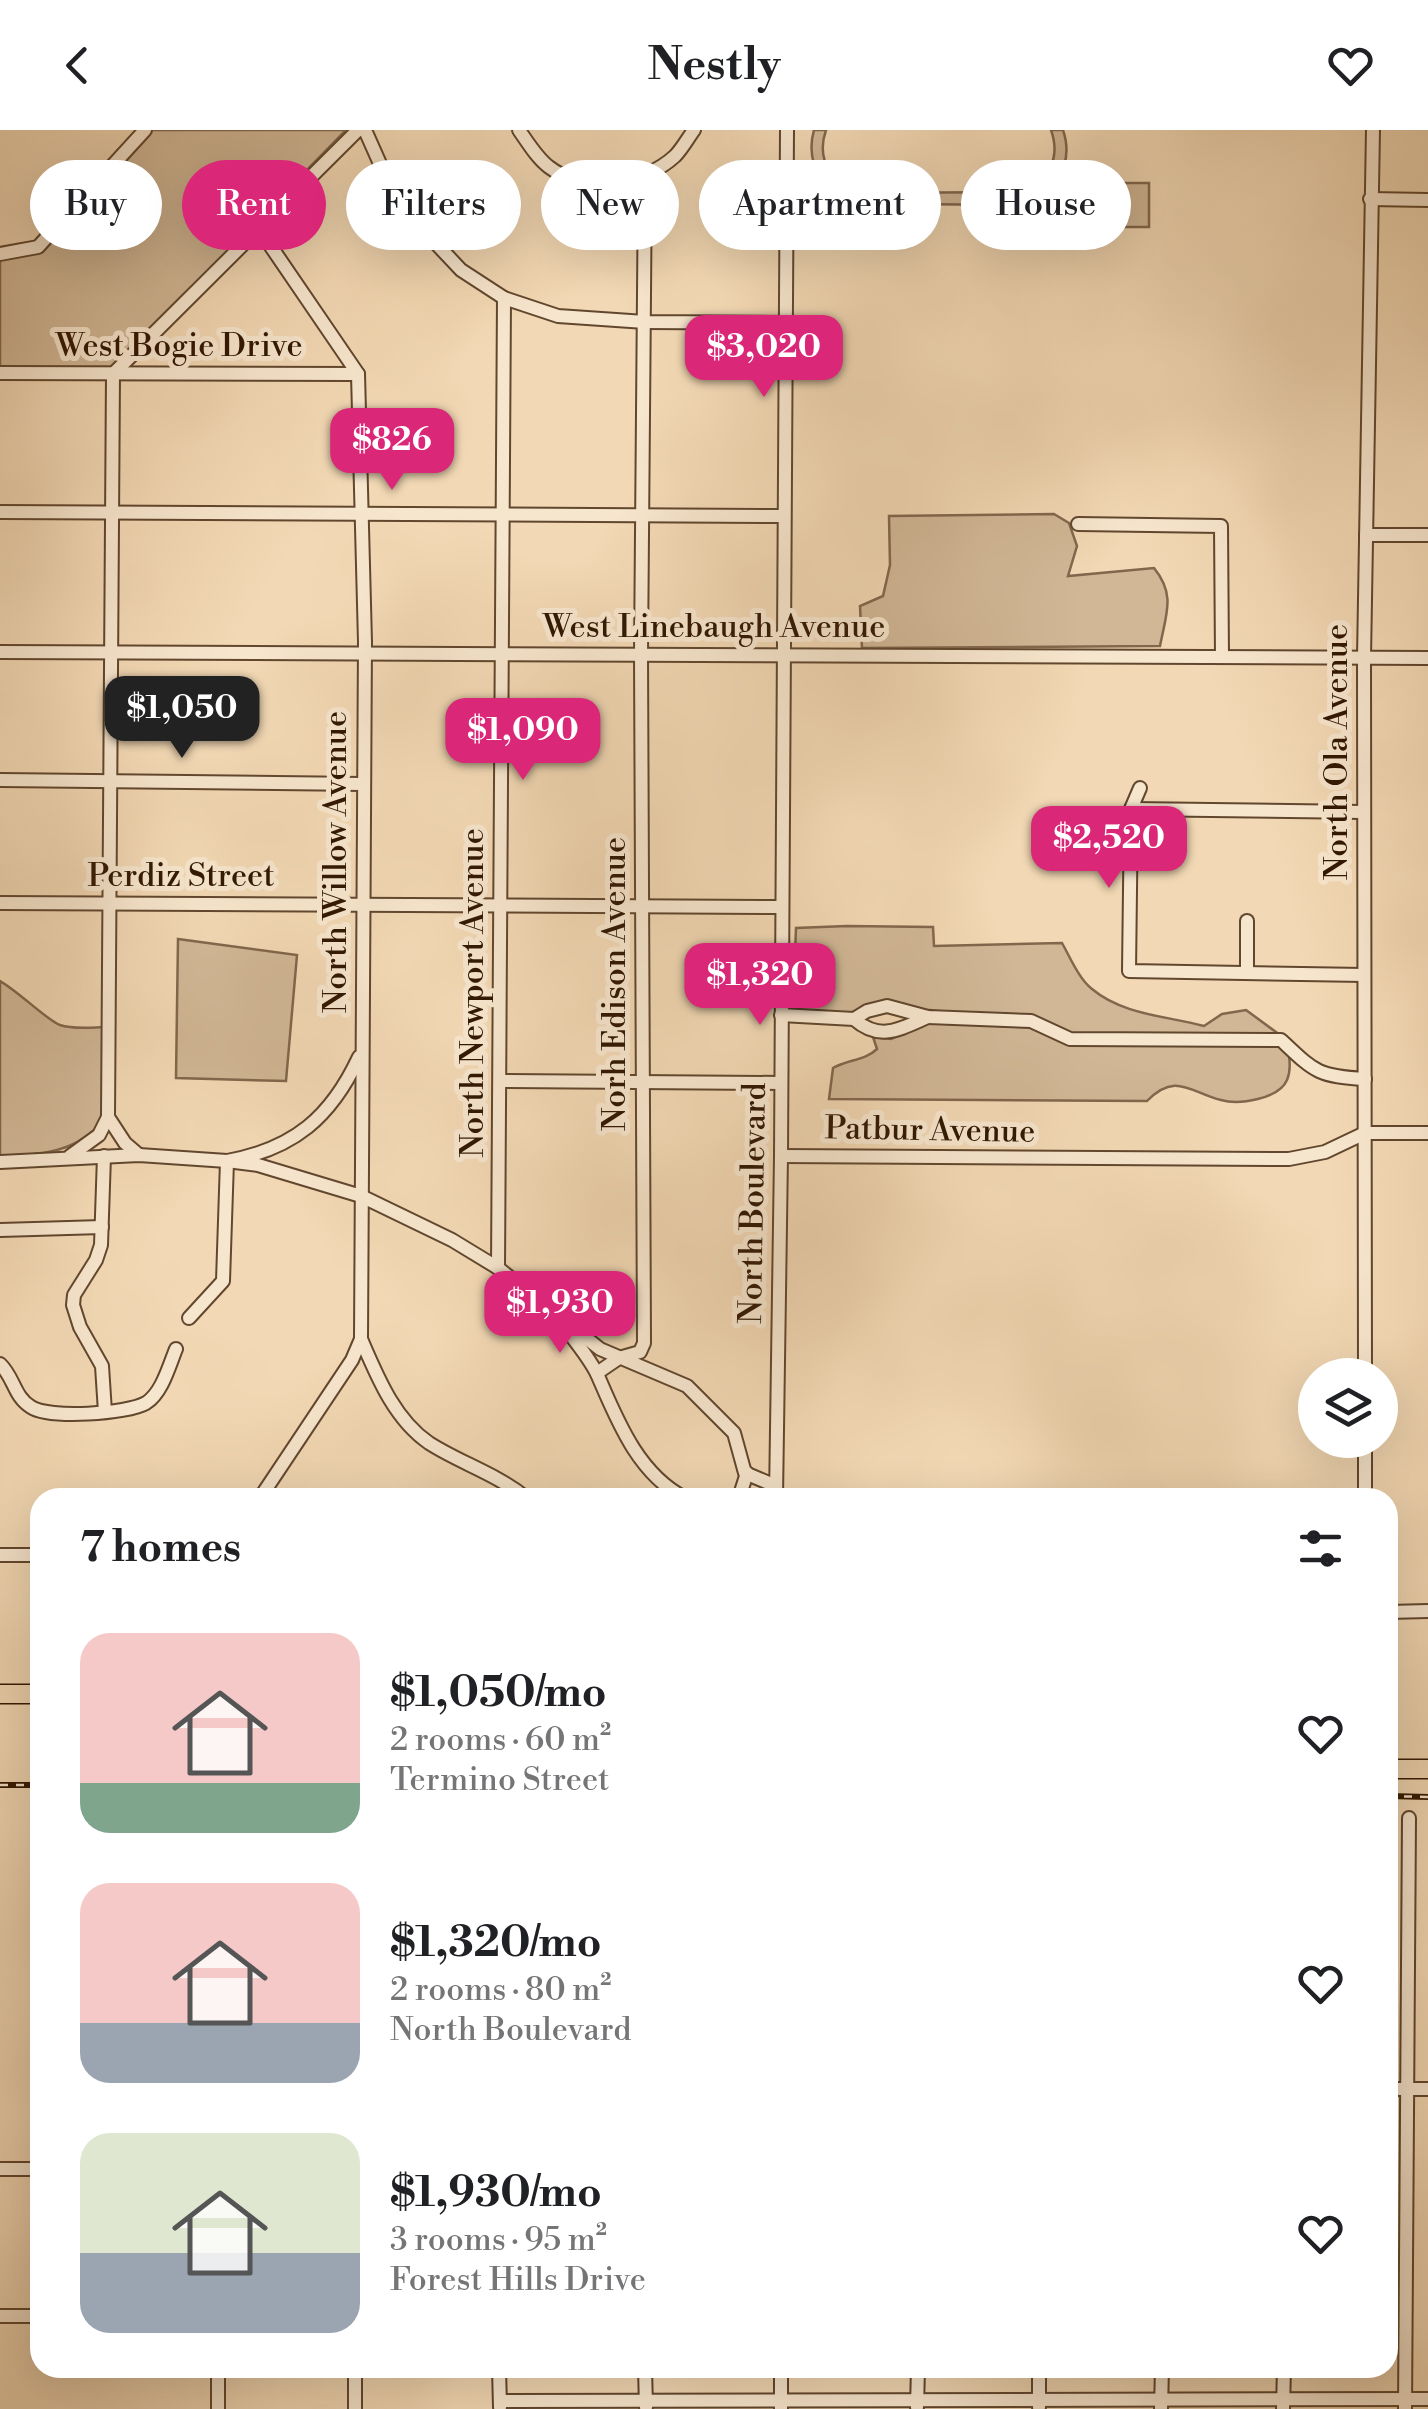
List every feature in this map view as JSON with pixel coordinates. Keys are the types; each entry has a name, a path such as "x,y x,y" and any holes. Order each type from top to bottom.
{"main road":[{"path":"0,1694 30,1694"},
{"path":"1398,1769 1428,1769"}],"street":[{"path":"0,254 38,247 146,130"},
{"path":"326,164 361,130 397,202 460,270 504,298 558,316 645,322 785,323"},
{"path":"519,130 543,160"},
{"path":"668,160 694,130"},
{"name":"North Boulevard","path":"776,1488 787,130"},
{"name":"North Ola Avenue","path":"1365,1358 1364,658 1372,130"},
{"path":"1370,199 1428,200"},
{"path":"70,1156 99,1136 108,1117 113,374 237,250"},
{"path":"272,250 358,374"},
{"name":"Norh Edison Avenue","path":"620,1358 640,1352 644,1342 641,654 645,250"},
{"name":"North Newport Avenue","path":"498,1268 504,298"},
{"name":"West Bogie Drive","path":"0,374 358,374"},
{"name":"North Willow Avenue","path":"267,1488 352,1360 361,1339 365,654 358,374"},
{"path":"0,512 784,516"},
{"path":"1078,524 1221,526 1222,657"},
{"path":"1366,535 1428,535"},
{"name":"West Linebaugh Avenue","path":"0,652 1428,658"},
{"path":"0,780 363,784"},
{"path":"1140,788 1131,809 1129,972 1364,975"},
{"path":"1131,809 1364,812"},
{"name":"Perdiz Street","path":"0,903 782,908"},
{"path":"1247,920 1247,973"},
{"path":"782,1015 854,1019 868,1010 887,1006 928,1017 1032,1021 1070,1039 1281,1040 1319,1074 1364,1079"},
{"path":"854,1019 864,1028 890,1033 928,1017"},
{"path":"227,1161 259,1156 299,1134 326,1112 343,1090 362,1050"},
{"path":"501,1080 782,1083"},
{"path":"108,1117 125,1143 139,1154"},
{"path":"1365,1134 1428,1133"},
{"name":"Patbur Avenue","path":"781,1156 1289,1159 1325,1152 1365,1134"},
{"path":"0,1162 139,1154 227,1161 258,1165 361,1196 417,1222 498,1268 600,1348 687,1386 734,1433 747,1474 742,1488"},
{"path":"104,1156 102,1227 96,1260 74,1295 73,1305 102,1366 105,1412"},
{"path":"188,1318 222,1281 227,1161"},
{"path":"0,1230 102,1227"},
{"path":"557,1315 597,1373 606,1399 634,1450 671,1488"},
{"path":"361,1339 381,1386 407,1424 428,1442 508,1488"},
{"path":"0,1364 9,1372 19,1397 38,1411 105,1412 148,1402 176,1349"},
{"path":"597,1373 620,1358"},
{"path":"1365,1458 1365,1488"},
{"path":"747,1474 770,1488"},
{"path":"0,1555 30,1555"},
{"path":"1398,1612 1428,1612"},
{"path":"1405,2404 1409,1818"},
{"path":"1398,2089 1428,2089"},
{"path":"0,2169 30,2169"},
{"path":"0,2316 30,2316"},
{"path":"218,2378 218,2409"},
{"path":"354,2378 355,2409"},
{"path":"499,2378 500,2405 1405,2404 1428,2400"},
{"path":"646,2378 646,2405"},
{"path":"780,2378 781,2405"},
{"path":"917,2405 918,2378"},
{"path":"1039,2378 1039,2405"},
{"path":"1162,2378 1162,2404"},
{"path":"1284,2378 1284,2404"}],"shaded area":[{"path":"152,130 346,130 317,160 182,160 182,250 229,250 113,368 0,369 0,258 30,248 162,250 162,160 125,160"},
{"path":"814,130 826,130 825,160 813,160"},
{"path":"1051,130 1063,130 1066,158 1053,160"},
{"path":"1131,183 1149,183 1149,227 1131,227"},
{"path":"961,192 961,205 941,204 941,193"},
{"path":"1054,514 1069,523 1077,546 1068,576 1154,568 1167,596 1160,646 862,648 860,606 883,596 890,565 889,516"},
{"path":"933,927 934,946 1062,943 1087,985 1117,1004 1204,1026 1222,1014 1246,1010 1280,1035 1071,1034 931,1010 793,1010 796,928"},
{"path":"178,939 297,955 286,1081 176,1078"},
{"path":"0,981 60,1025 109,1027 108,1117 71,1145 0,1158"},
{"path":"928,1023 1030,1027 1070,1045 1279,1046 1289,1056 1289,1071 1283,1087 1276,1092 1238,1102 1175,1086 1157,1092 1147,1101 829,1099 833,1068 873,1053 877,1049 873,1037 891,1039"}],"railway":[{"path":"0,1785 30,1785"},
{"path":"1398,1796 1428,1797"}]}
